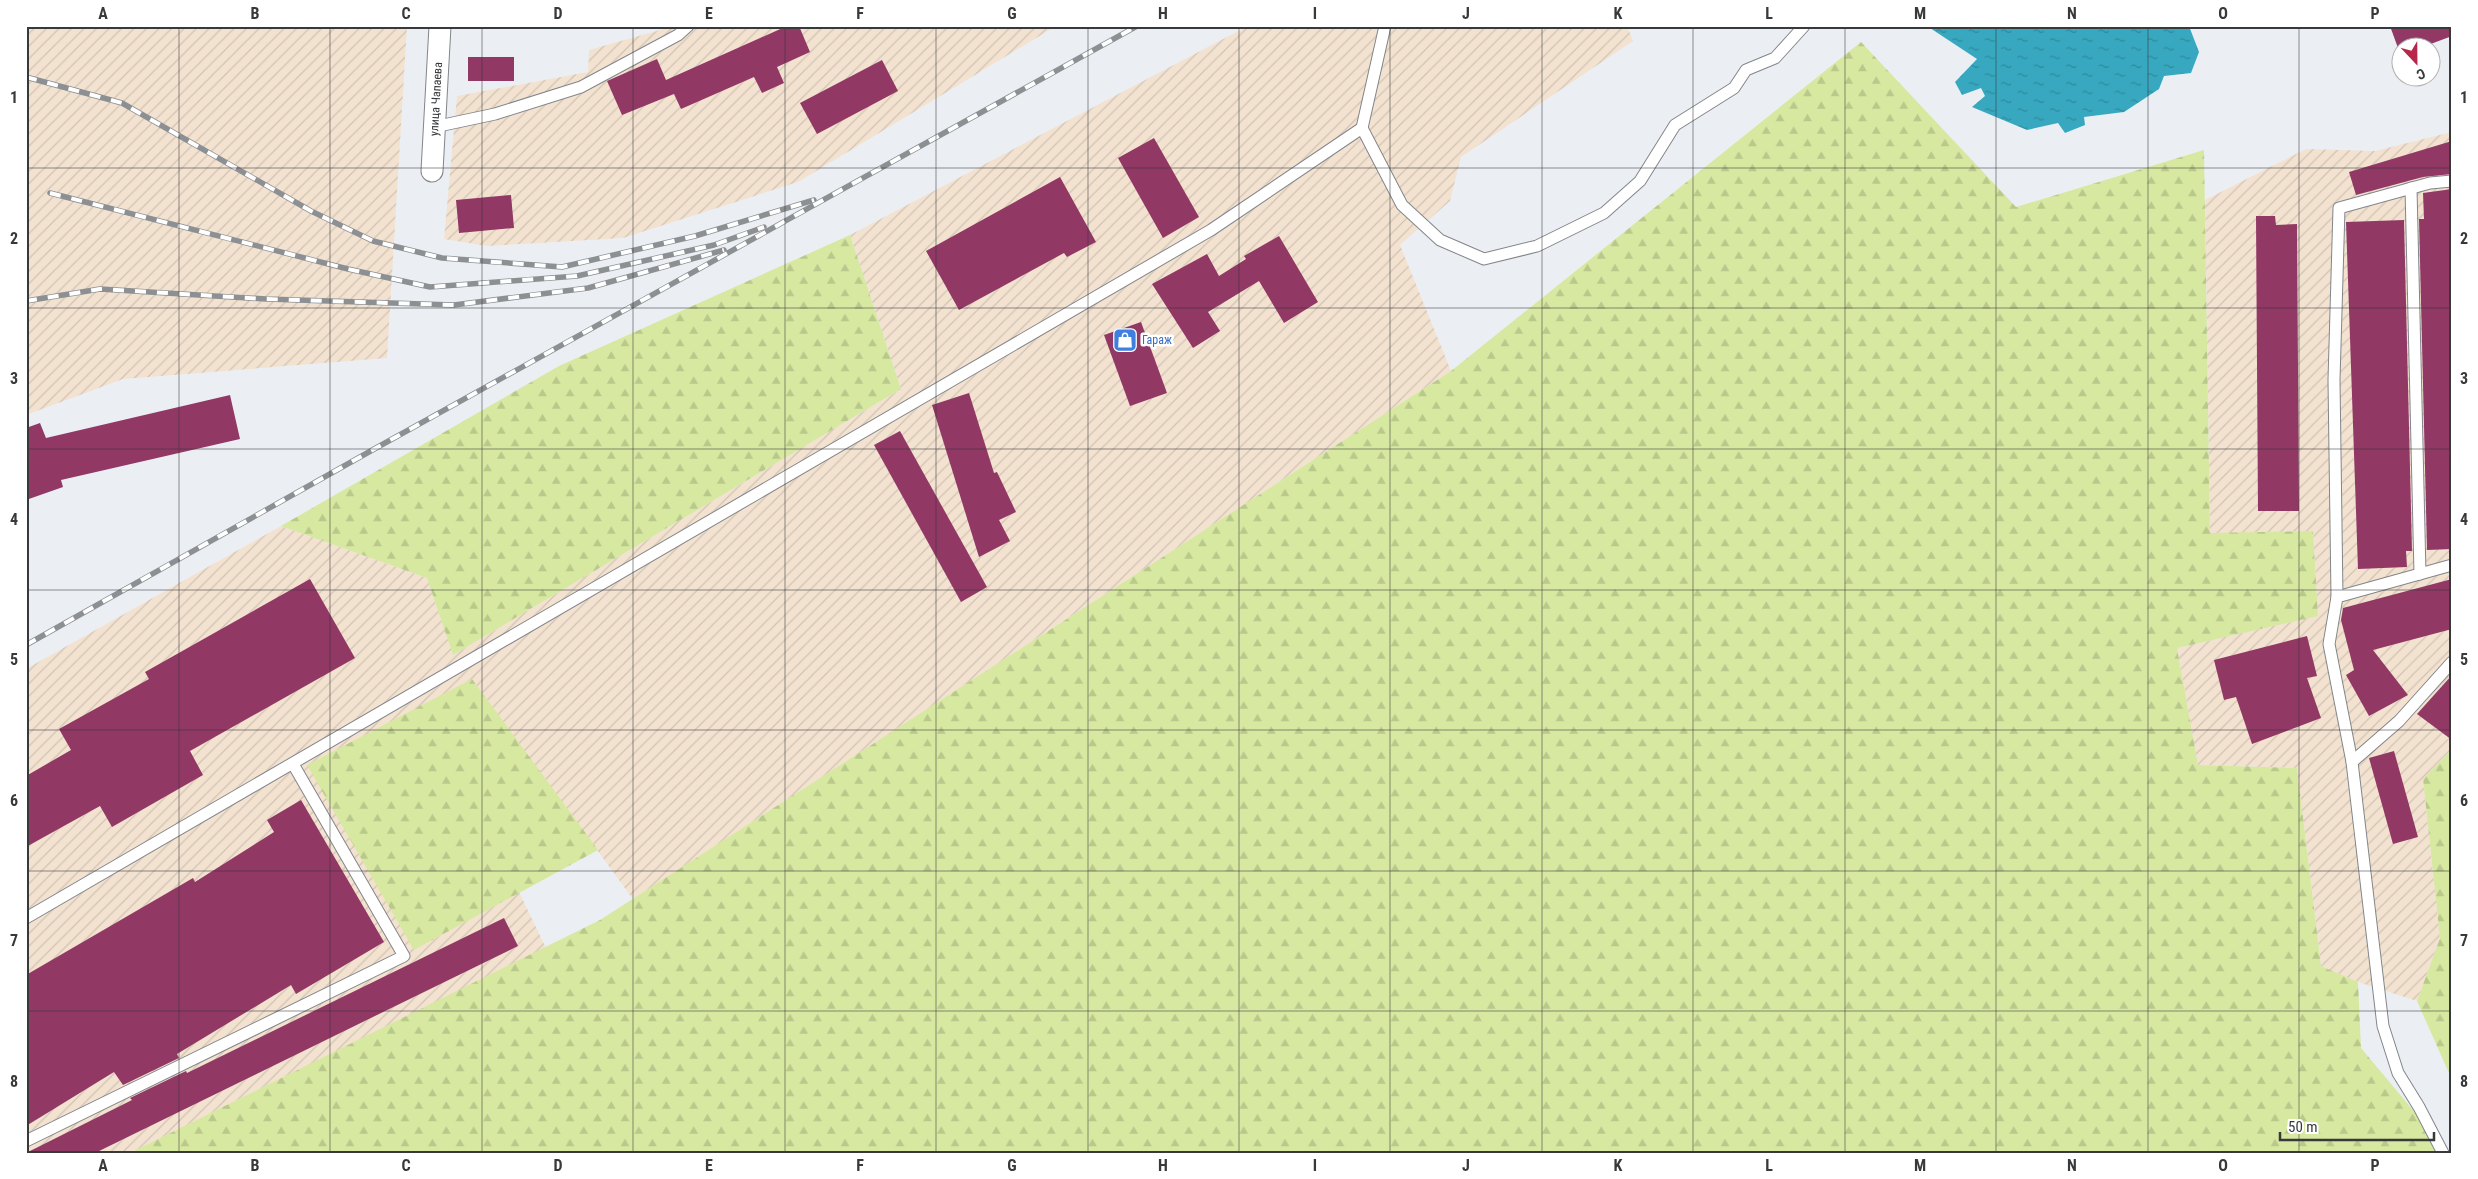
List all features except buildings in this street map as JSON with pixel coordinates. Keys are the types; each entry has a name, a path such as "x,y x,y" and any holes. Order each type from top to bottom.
{"street":[{"name":"улица Чапаева","path":"432,171 440,26"}],"lane":[{"path":"434,127 495,114 581,87 678,35 688,26"},
{"path":"1385,26 1362,128 1402,205 1440,240 1484,259 1537,246 1604,213 1640,181 1675,124 1734,88 1746,70 1775,58 1804,26"},
{"path":"26,918 1212,230 1362,128"},
{"path":"2443,1153 2419,1107 2398,1073 2382,1026 2352,762 2329,644 2338,597 2334,380 2340,208 2430,182 2452,181"},
{"path":"2411,188 2420,574"},
{"path":"2338,597 2452,565"},
{"path":"2352,762 2399,721 2452,662"},
{"path":"26,1141 404,956 293,764"}],"shaded area":[{"path":"26,26 407,26 387,358 123,379 26,415"},
{"path":"674,26 1056,26 798,182 623,238 487,246 444,239 457,96 588,72 589,50"},
{"path":"1248,26 1627,26 1633,41 1461,157 1450,201 1400,245 1451,371 633,899 472,680 414,950 519,892 546,948 130,1153 26,1153 26,669 281,526 427,578 453,655 901,389 850,235"},
{"path":"2452,132 2452,749 2423,779 2440,938 2417,1001 2358,982 2321,966 2297,768 2198,765 2177,648 2318,615 2313,531 2210,534 2205,200 2306,149 2375,151"}],"green space":[{"path":"1861,42 2016,207 2204,150 2210,533 2313,531 2318,616 2177,648 2198,765 2297,768 2321,966 2358,982 2361,1048 2449,1153 130,1153 600,920 1451,371"},
{"path":"850,235 901,389 453,655 427,578 281,526 559,366"},
{"path":"472,679 598,850 414,950 307,765"},
{"path":"2452,749 2452,1080 2417,1001 2440,938 2423,779"}],"water":[{"path":"1927,26 2189,26 2199,52 2191,73 2164,76 2159,89 2124,112 2084,117 2085,125 2065,133 2058,123 2027,130 1972,107 1985,96 1981,88 1962,95 1955,82 1977,59"}],"railway":[{"path":"26,645 376,448 1137,26"},
{"path":"26,77 122,103 311,211 373,241 442,258 562,267 695,236 814,200"},
{"path":"50,193 348,269 430,287 577,276 714,245 764,227"},
{"path":"26,301 100,289 266,299 454,305 588,288 724,250"}],"place":[{"name":"Гараж","path":"1125,340"}]}
